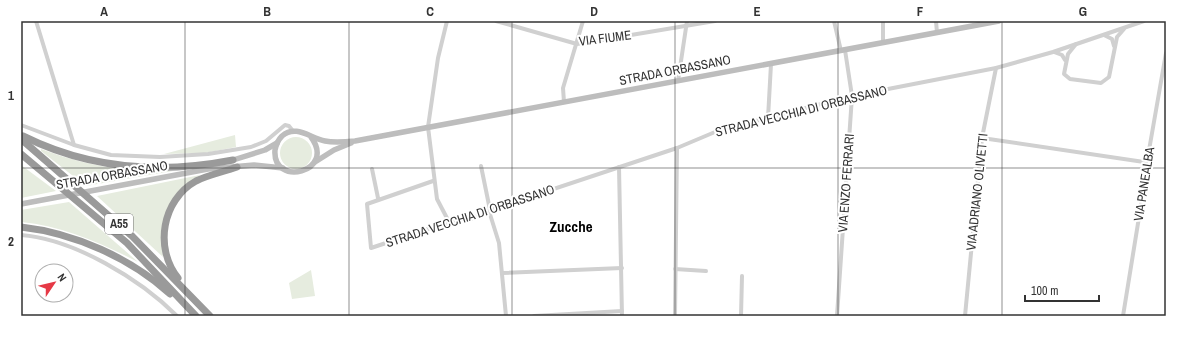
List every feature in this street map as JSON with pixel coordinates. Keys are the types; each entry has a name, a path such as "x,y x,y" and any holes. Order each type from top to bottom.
{"highway":[{"path":"21,135 74,156 119,166 166,168 210,164 233,160"},
{"name":"A55","path":"21,139 132,236 211,316"},
{"name":"A55","path":"21,154 127,243 195,316"},
{"path":"211,316 173,271 166,256 164,242 165,223 173,203 186,188 208,176 237,167"},
{"path":"21,227 42,229 118,257 164,288 195,316"}],"main road":[{"name":"STRADA ORBASSANO","path":"208,169 265,150 277,143 284,135 293,131 299,131 311,137 329,142 355,141 999,21"},
{"path":"311,137 317,152 314,162"},
{"name":"STRADA ORBASSANO","path":"21,204 126,183 208,169 269,165 283,168 288,171 300,172 306,170 314,162 334,150 355,141"},
{"path":"277,143 276,156 283,168"}],"street":[{"path":"36,21 74,145"},
{"path":"447,21 438,58 428,128 433,180 437,199 444,216 449,222"},
{"name":"VIA FIUME","path":"496,21 510,23 577,44 715,21"},
{"path":"564,102 563,88 583,21"},
{"path":"678,81 686,21"},
{"name":"VIA ENZO FERRARI","path":"834,21 843,50 852,96 837,316"},
{"path":"883,21 883,43"},
{"path":"936,21 937,33"},
{"name":"STRADA VECCHIA DI ORBASSANO","path":"378,198 366,204 372,248 449,222 456,222 490,211 677,148 715,132 852,96 996,68 1053,52 1144,21"},
{"path":"1076,44 1065,60 1063,71 1068,79 1101,83 1109,77 1114,46 1118,34 1124,29"},
{"path":"1104,35 1112,39 1114,46"},
{"path":"1053,52 1058,52 1065,60"},
{"name":"VIA PANEALBA","path":"1123,316 1146,174 1146,161 1166,53"},
{"path":"768,118 771,64"},
{"name":"VIA ADRIANO OLIVETTI","path":"965,316 982,138 996,68"},
{"path":"21,125 74,145 111,155 160,157 208,154 251,147 266,141 285,125 289,126 293,131"},
{"path":"982,138 1144,162 1146,161"},
{"path":"675,316 677,148"},
{"path":"482,166 490,211 499,243 506,316"},
{"path":"619,167 622,316"},
{"path":"372,169 378,198 433,180"},
{"path":"21,235 32,236 65,246 106,264 155,296 177,316"},
{"path":"502,273 622,268"},
{"path":"675,269 706,271"},
{"path":"741,316 742,276"},
{"path":"534,316 622,311"}],"shaded area":[{"path":"235,135 236,147 205,153 164,154"},
{"path":"293,137 299,137 309,144 312,153 311,159 305,166 299,169 293,169 283,162 280,156 280,150 287,140"},
{"path":"41,149 74,160 106,167 173,171 86,186 41,151"},
{"path":"21,165 56,191 21,198"},
{"path":"200,175 180,191 167,210 162,232 163,257 97,196"},
{"path":"69,202 138,262 110,248 67,231 21,222 21,210"},
{"path":"311,270 315,296 292,299 289,283"}],"district":[{"name":"Zucche","path":"571,226"}]}
